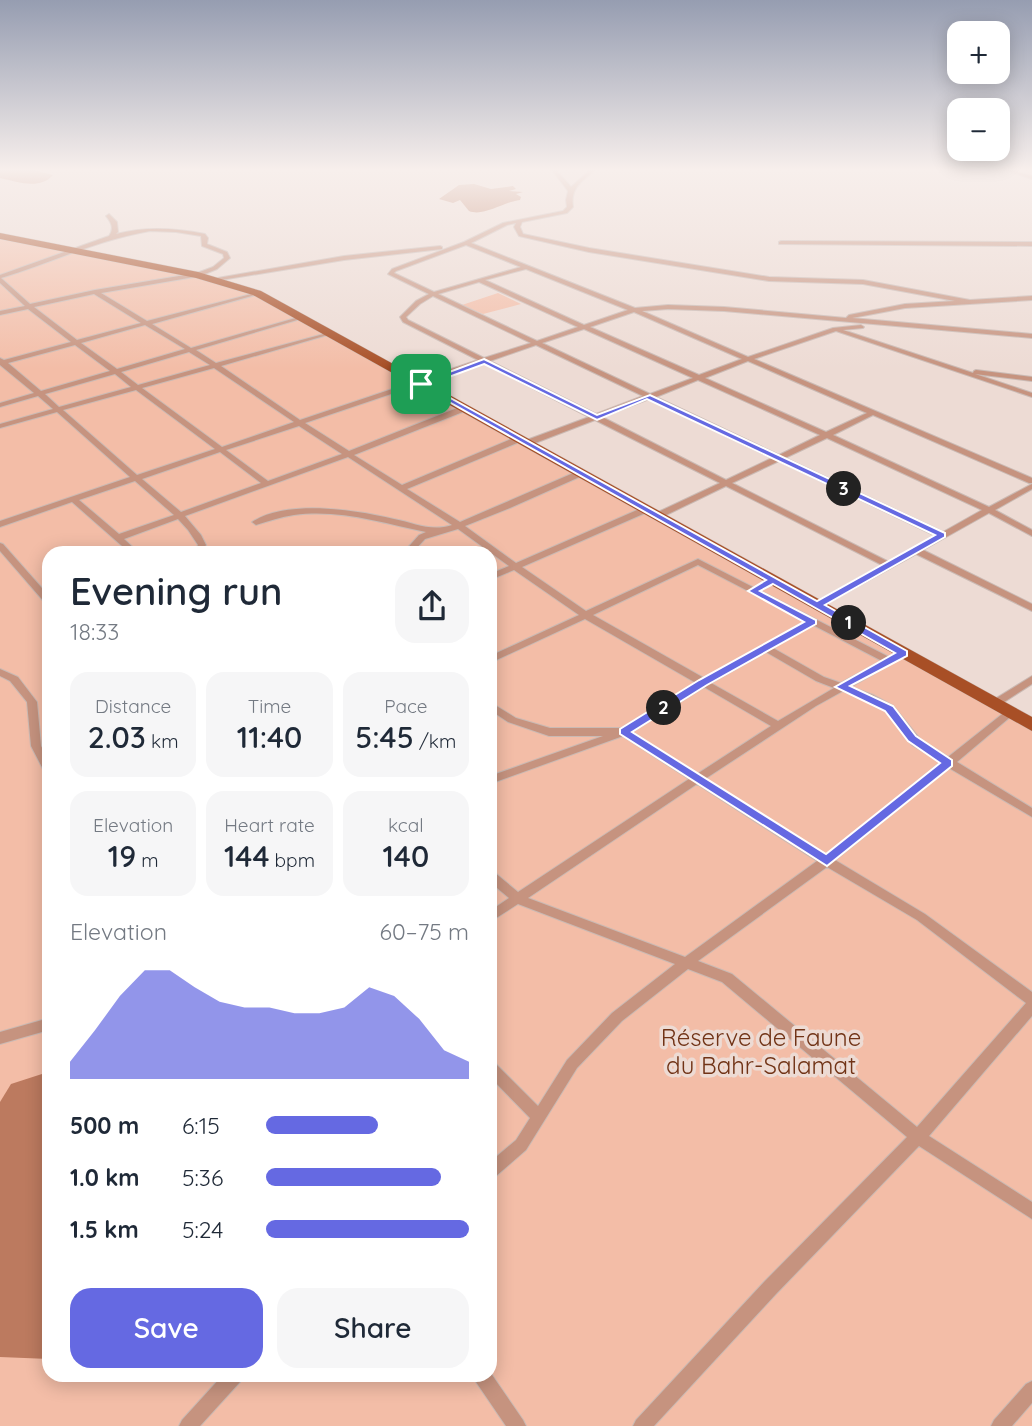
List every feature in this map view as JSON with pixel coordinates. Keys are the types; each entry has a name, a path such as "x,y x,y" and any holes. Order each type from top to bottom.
{"main road":[{"path":"3,237 198,275 257,293 1032,725"}],"street":[{"path":"110,237 70,249 45,262 0,279 28,306 267,484"},
{"path":"0,313 95,292 198,275 223,263 227,258 225,253 204,245 204,237"},
{"path":"477,237 391,272 430,294 942,535"},
{"path":"528,237 589,250 769,279 863,282 970,302"},
{"path":"466,243 634,310 874,412 1032,484"},
{"path":"781,243 1032,244"},
{"path":"215,279 344,258 450,248"},
{"path":"527,267 430,294 403,317 405,321 724,484 889,565"},
{"path":"479,280 827,435 989,510 1032,533"},
{"path":"95,292 215,365 486,546"},
{"path":"1,362 257,293"},
{"path":"828,320 892,307 1032,298"},
{"path":"0,524 634,310 700,308 1032,336"},
{"path":"789,317 835,329 1032,395"},
{"path":"0,405 301,318"},
{"path":"400,489 523,441 597,418 697,377 835,329 896,325"},
{"path":"0,426 329,333"},
{"path":"1,362 41,393 178,515 200,539 201,546"},
{"path":"950,368 1032,379"},
{"path":"117,538 347,455 465,408"},
{"path":"497,574 724,484 775,457 874,412"},
{"path":"414,546 422,537 458,525 581,473"},
{"path":"817,605 1032,484"},
{"path":"74,499 127,546"},
{"path":"256,522 292,510 307,509 375,517 437,531"},
{"path":"0,546 42,594"},
{"path":"916,550 1032,608"},
{"path":"497,554 586,615 779,726"},
{"path":"497,657 698,562 888,660"},
{"path":"752,591 773,580"},
{"path":"497,777 624,732 703,683 812,622"},
{"path":"766,648 820,679 869,697 889,708 912,739 1032,813"},
{"path":"497,912 779,726 841,687 903,653"},
{"path":"0,672 14,679 32,702 36,746 42,757"},
{"path":"994,705 1032,680"},
{"path":"497,710 512,720 550,732 624,732 827,861 921,917 1032,1000"},
{"path":"497,1166 521,1145 554,1090 590,1044 617,1017 687,962 827,861 1010,713"},
{"path":"497,881 518,899 727,978 918,1137 1032,1211"},
{"path":"642,1426 918,1137 1032,1006"},
{"path":"0,1038 42,1026"},
{"path":"497,1074 539,1117"},
{"path":"188,1426 228,1382"},
{"path":"486,1382 516,1426"},
{"path":"1000,1426 1032,1391"}],"green space":[{"name":"Réserve de Faune du Bahr-Salamat","path":"0,237 242,288 1032,725 1032,1426 0,1426"},
{"path":"498,293 521,304 483,314 462,305"}],"shaded area":[{"path":"42,1074 42,1359 0,1357 0,1102 11,1084"}],"route":[{"path":"421,384 484,361 597,418 647,396 942,535 817,605 773,580 752,591 812,622 703,683 624,732 827,861 948,763 912,739 889,708 841,687 903,653 817,605 659,515 421,384"}]}
